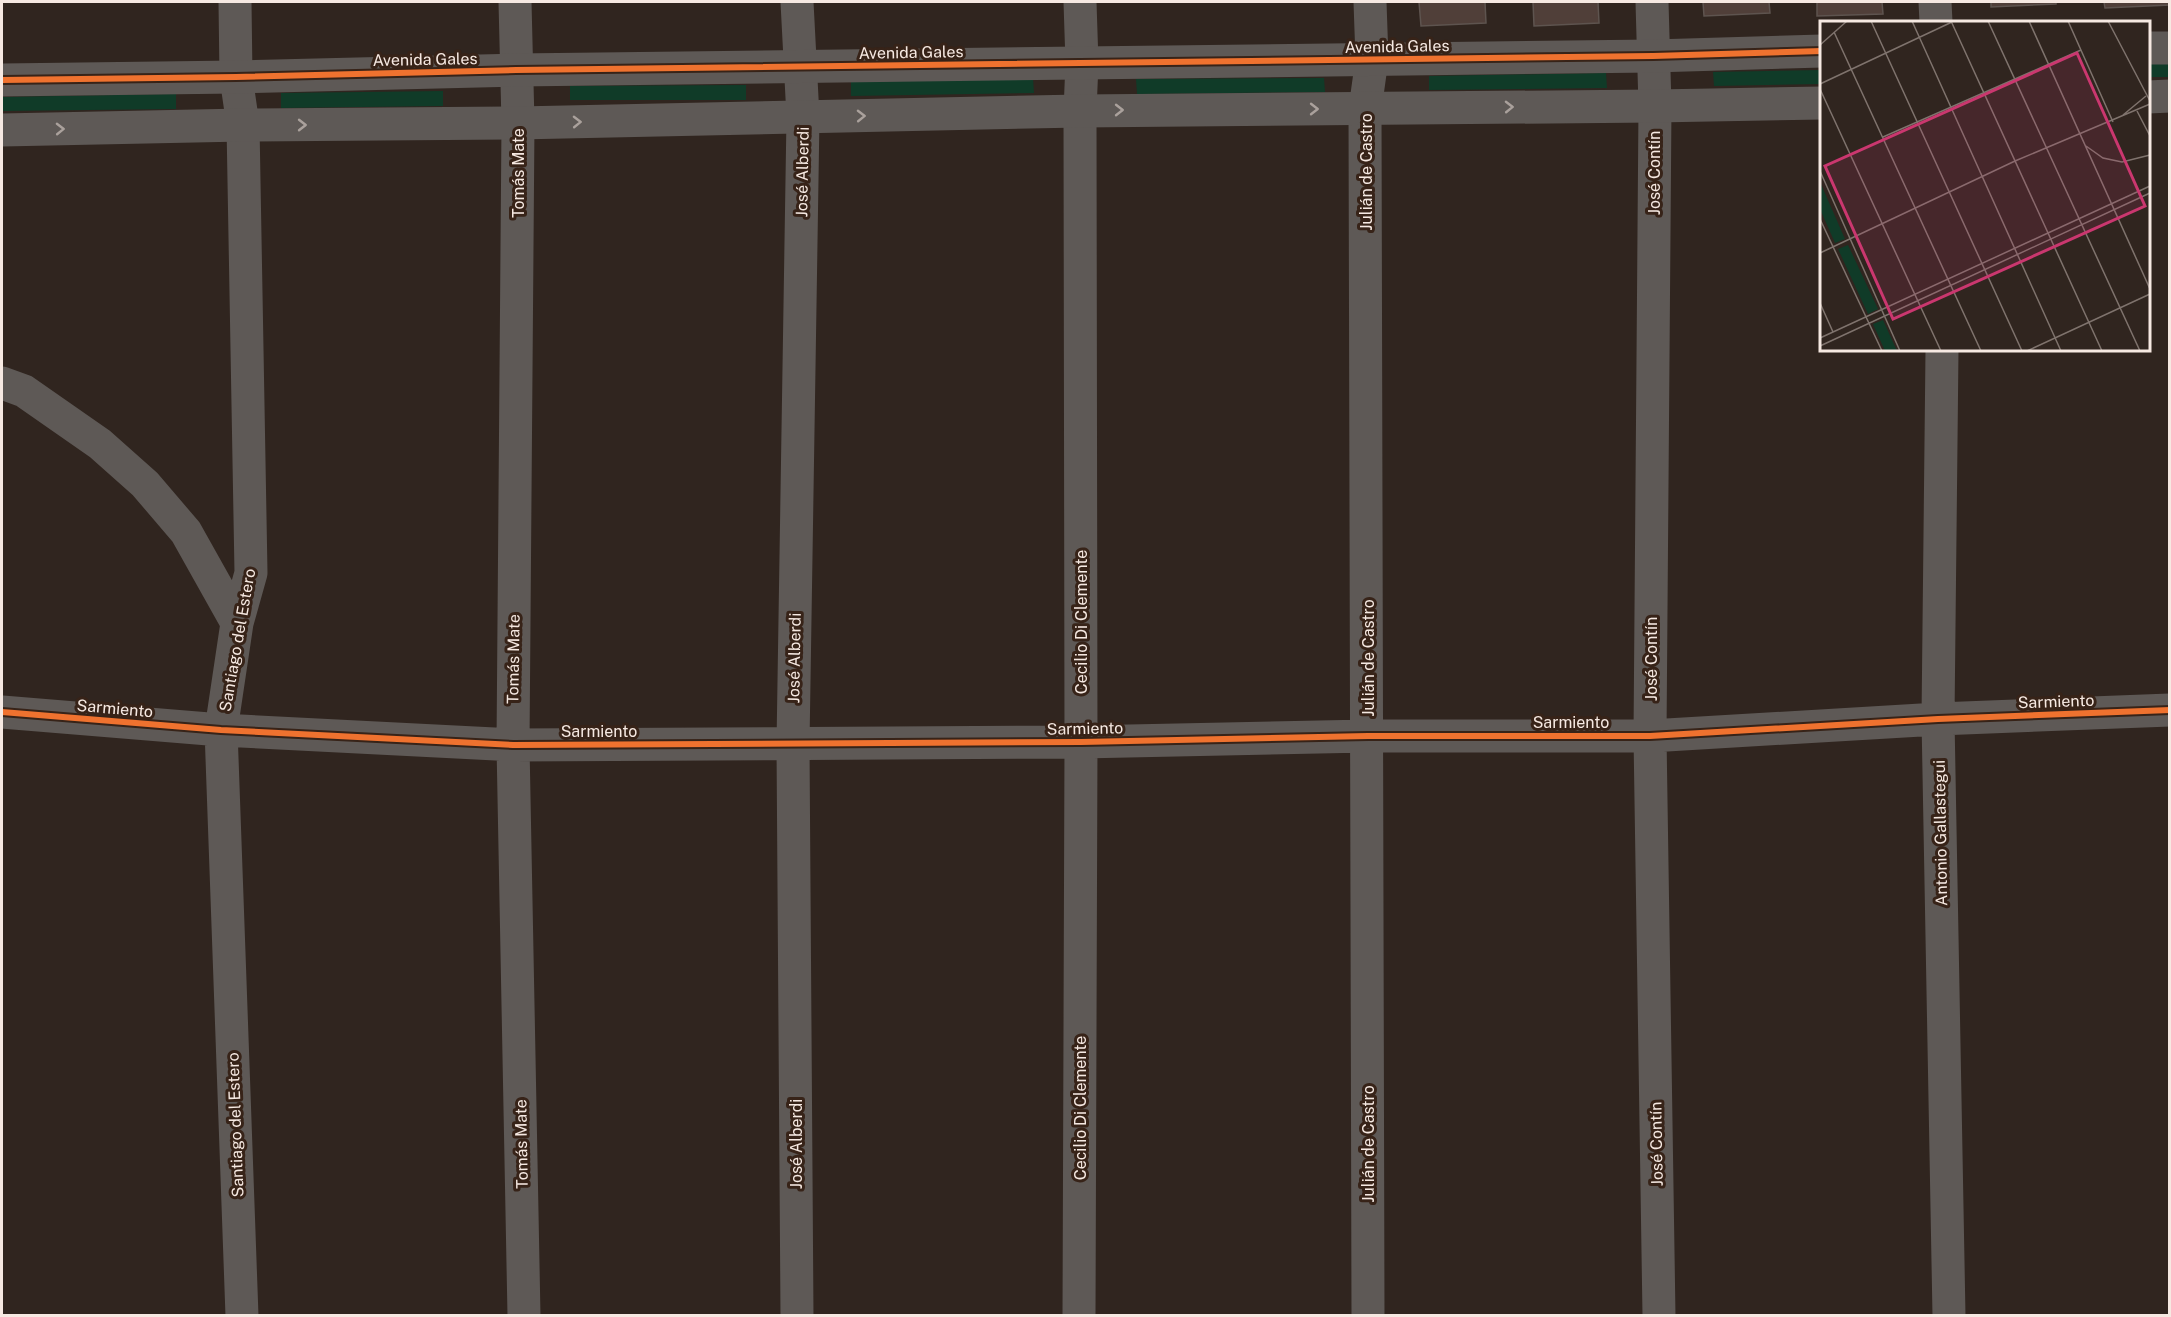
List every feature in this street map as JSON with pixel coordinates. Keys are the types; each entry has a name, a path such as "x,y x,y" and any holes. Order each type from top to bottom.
{"street":[{"name":"Santiago del Estero","path":"236,2 236,77 243,125 251,573 237,623 221,730 242,1316"},
{"name":"Tomás Mate","path":"514,2 519,123 513,745 524,1316"},
{"name":"José Alberdi","path":"797,1316 793,744 803,117 798,2"},
{"name":"Cecilio Di Clemente","path":"1079,1316 1080,111 1082,63 1080,2"},
{"name":"Julián de Castro","path":"1368,1316 1365,109 1372,60 1370,2"},
{"name":"José Contín","path":"1652,2 1655,106 1650,736 1659,1316"},
{"path":"1935,2 1936,21"},
{"path":"2150,48 2169,48"},
{"name":"Avenida Gales","path":"2,80 516,70 1653,56 1820,51"},
{"path":"2150,97 2169,96"},
{"path":"2,130 519,123 1080,111 1820,103"},
{"name":"Antonio Gallastegui","path":"1942,351 1938,719 1949,1316"},
{"path":"2,383 24,391 100,444 145,484 186,532 237,623"},
{"name":"Sarmiento","path":"2,712 221,730 513,745 1081,742 1368,736 1650,736 1938,719 2169,710"}],"green space":[{"path":"2150,63 2169,63 2169,77 2150,77"},
{"path":"1820,70 1820,84 1714,86 1713,72"},
{"path":"1606,73 1607,88 1429,90 1429,76"},
{"path":"1033,78 1034,93 851,96 851,82"},
{"path":"1324,78 1325,92 1137,94 1136,79"},
{"path":"746,85 746,100 570,100 570,86"},
{"path":"443,91 443,106 281,108 281,93"},
{"path":"176,94 176,109 2,111 2,97"}],"building":[{"path":"1419,2 1485,2 1486,23 1421,26"},
{"path":"1533,2 1598,2 1599,23 1534,26"},
{"path":"1703,2 1769,2 1770,13 1704,16"},
{"path":"1817,2 1882,2 1883,14 1817,16"},
{"path":"1991,2 2056,2 2056,4 1991,7"},
{"path":"2104,2 2170,2 2170,5 2105,8"}],"cycle path":[{"path":"2,80 516,70 1653,56 1820,51"},
{"path":"2,712 221,730 513,745 1081,742 1368,736 1650,736 1938,719 2170,710"}]}
